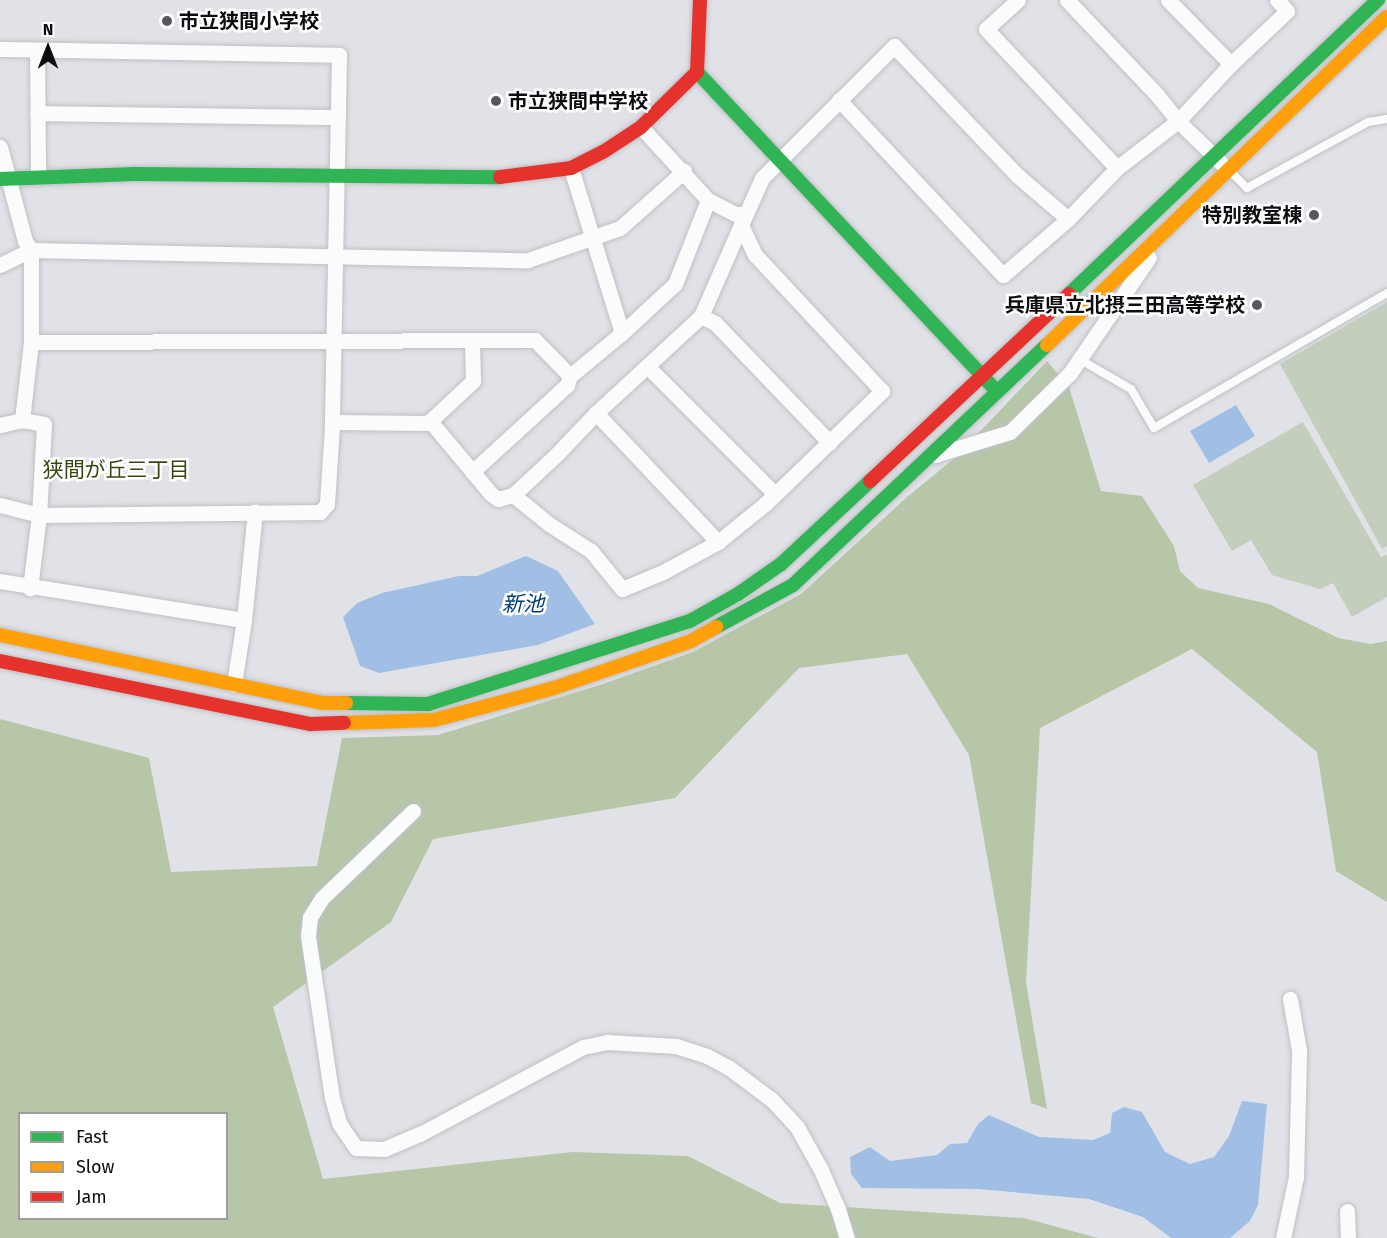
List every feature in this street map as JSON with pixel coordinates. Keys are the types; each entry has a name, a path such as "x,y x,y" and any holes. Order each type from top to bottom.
{"street":[{"path":"4,178 135,174 494,178 571,168 603,152 641,127 697,72 700,0"},
{"path":"1018,0 986,29 1117,168"},
{"path":"1067,0 1157,95 1178,121 1228,169"},
{"path":"1168,0 1231,64"},
{"path":"839,99 1003,275 1068,219 1117,168 1178,121 1231,64 1287,11 1277,0"},
{"path":"0,635 322,703 428,704 690,621 738,594 781,564 1215,157 1378,0"},
{"path":"0,661 311,724 434,720 554,688 691,641 793,585 1387,16"},
{"path":"430,421 472,472 498,499 513,495 596,413 701,316 762,178 894,46 1018,176 1068,219"},
{"path":"0,49 339,55 332,422 327,504 320,512 39,515 0,506"},
{"path":"37,50 38,176"},
{"path":"697,72 997,392"},
{"path":"37,113 338,117"},
{"path":"513,495 549,524 591,551 622,589 663,572 718,542 775,494 882,391 754,255 743,220 708,200 684,171 641,127"},
{"path":"0,147 4,178 31,250 31,342 22,420"},
{"path":"571,168 622,333"},
{"path":"0,265 31,250 528,260 592,240 620,228 684,171"},
{"path":"472,472 567,385 570,376 622,333 675,284 708,200"},
{"path":"925,458 1011,432 1070,373 1169,227"},
{"path":"701,316 716,324 830,443"},
{"path":"31,342 535,340 570,376"},
{"path":"332,422 424,423 430,421 473,381 472,341"},
{"path":"647,366 775,494"},
{"path":"596,413 718,542"},
{"path":"0,425 22,420 44,424 39,515 30,588"},
{"path":"234,684 244,620 255,512"},
{"path":"0,581 30,588 244,620"},
{"path":"413,810 322,898 310,917 308,936 332,1098 339,1123 356,1148 384,1149 420,1134 583,1047 607,1042 676,1046 707,1056 728,1067 772,1100 796,1126 830,1189 848,1238"},
{"path":"1283,1238 1296,1177 1299,1050 1290,999"},
{"path":"1347,1211 1348,1238"}],"lane":[{"path":"1228,169 1247,188 1368,122 1387,119"},
{"path":"1079,359 1131,389 1154,428 1387,293"}],"green space":[{"path":"1387,302 1387,546 1382,549 1280,364"},
{"path":"1047,361 1069,387 1101,491 1142,496 1174,546 1180,571 1198,588 1269,604 1338,638 1371,644 1387,641 1387,902 1336,871 1317,752 1192,649 1040,728 1026,982 1047,1109 1031,1103 969,755 907,654 799,668 675,798 433,839 391,922 273,1007 323,1179 573,1152 688,1156 780,1203 1024,1218 1098,1238 0,1238 0,719 149,758 171,872 317,866 342,738 438,735 603,684 693,652 801,594 907,497 956,457"},
{"path":"1303,422 1381,557 1387,555 1387,597 1352,617 1333,583 1320,589 1272,575 1251,540 1232,551 1193,485"}],"water":[{"path":"1236,405 1255,436 1209,463 1190,431"},
{"name":"新池","path":"526,556 558,571 595,624 538,645 379,673 360,666 343,617 357,603 382,593 459,576 477,576"},
{"path":"1242,1101 1267,1104 1258,1205 1250,1221 1230,1238 1171,1238 1143,1217 1089,1199 978,1189 862,1188 851,1174 850,1157 870,1147 890,1161 937,1155 950,1144 967,1143 978,1124 989,1115 1039,1137 1093,1140 1110,1133 1112,1113 1124,1107 1142,1112 1165,1152 1190,1164 1214,1157 1229,1136"}],"traffic: fast":[{"path":"1069,294 1378,0"},
{"path":"697,72 992,386"},
{"path":"0,179 135,174 500,177"},
{"path":"716,627 793,585 1047,345"},
{"path":"346,703 428,704 690,621 738,594 781,564 870,481"}],"traffic: slow":[{"path":"1047,345 1387,17"},
{"path":"344,723 434,720 554,688 691,641 716,627"},
{"path":"0,635 322,703 346,703"}],"traffic: jam":[{"path":"500,177 571,168 603,152 641,127 697,72 700,0"},
{"path":"870,481 1069,294"},
{"path":"0,661 311,724 344,723"}],"place":[{"name":"市立狭間小学校","path":"167,21"},
{"name":"市立狭間中学校","path":"496,101"},
{"name":"特別教室棟","path":"1314,215"},
{"name":"兵庫県立北摂三田高等学校","path":"1257,305"}],"district":[{"name":"狭間が丘三丁目","path":"116,470"}]}
